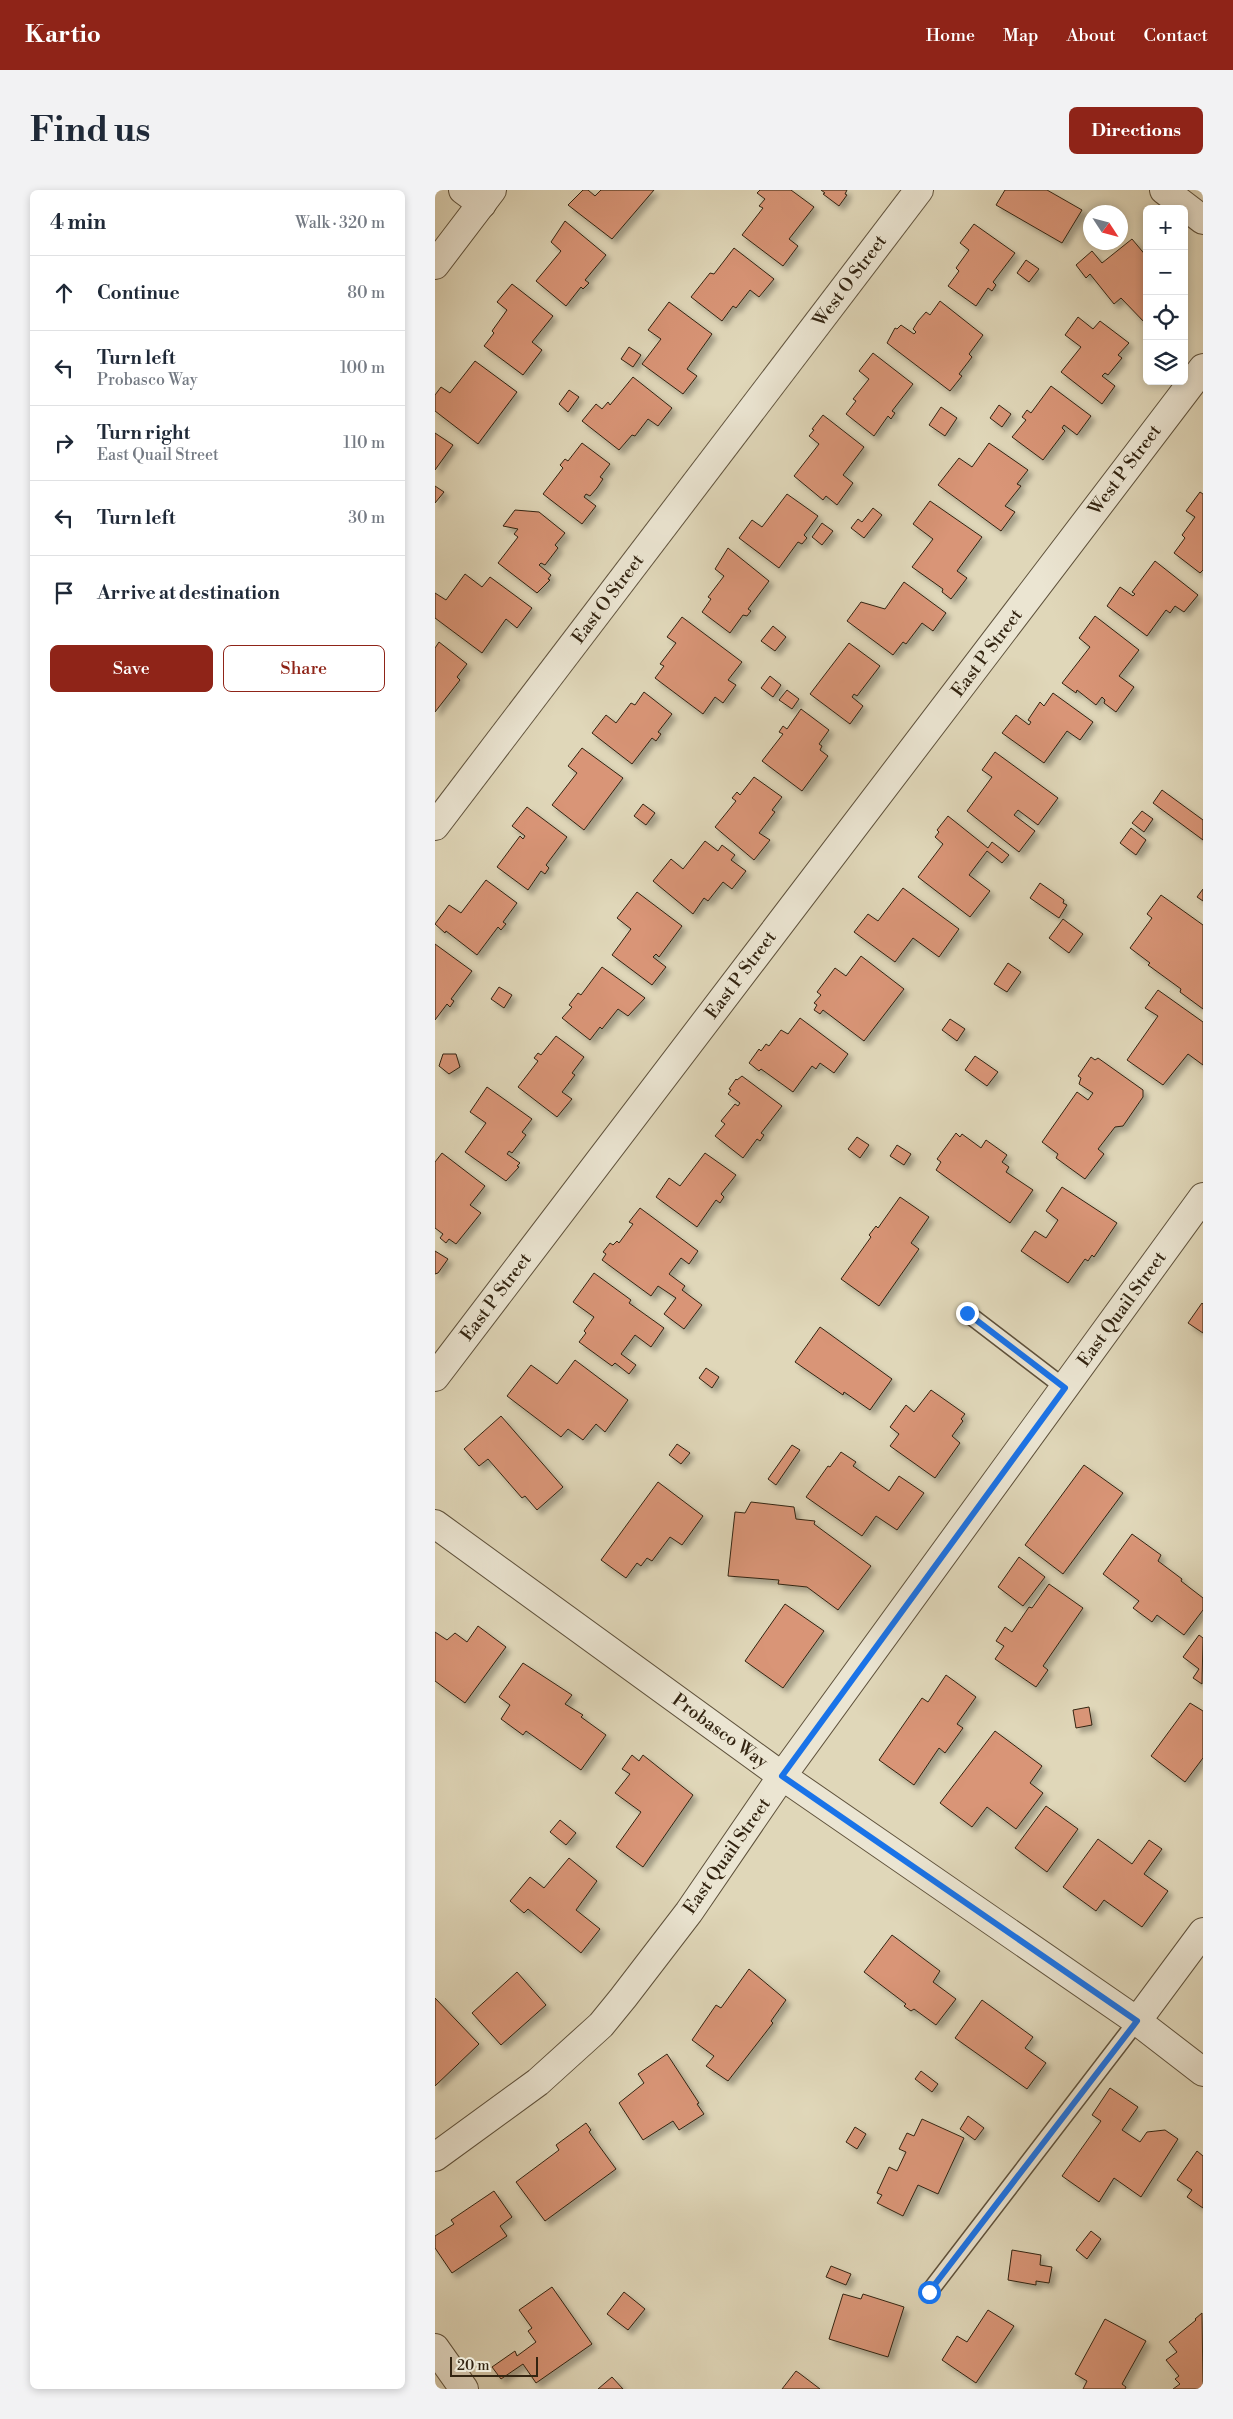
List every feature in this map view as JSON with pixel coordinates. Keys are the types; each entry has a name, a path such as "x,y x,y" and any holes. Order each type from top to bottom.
{"street":[{"name":"West O Street","path":"781,371 919,190"},
{"path":"1164,190 1203,220"},
{"path":"435,266 479,195"},
{"name":"West P Street","path":"1047,573 1203,368"},
{"name":"East O Street","path":"435,826 781,371"},
{"name":"East P Street","path":"435,1377 1047,573"},
{"name":"East Quail Street","path":"435,2157 538,2082 601,2025 689,1912 782,1776 1203,1197"},
{"name":"Probasco Way","path":"435,1524 782,1776 1137,2021 1203,2072"},
{"path":"1137,2021 1203,1932"},
{"path":"435,2348 464,2389"}],"lane":[{"path":"967,1313 1065,1388"},
{"path":"929,2292 1137,2021"}],"building":[{"path":"583,190 588,190 595,196 601,190 654,190 612,239 568,205"},
{"path":"760,190 791,190 814,207 789,239 798,246 783,266 742,235 763,208 759,206 765,199 757,193"},
{"path":"821,190 847,190 845,194 847,195 839,206 823,194 825,193"},
{"path":"1005,190 1047,190 1082,210 1062,243 996,205"},
{"path":"565,221 606,255 585,280 589,283 583,289 581,287 566,306 536,281 561,251 551,242"},
{"path":"974,224 1015,253 993,282 996,285 992,291 988,288 976,306 948,286 959,271 956,268 969,250 960,243"},
{"path":"1132,239 1143,252 1143,321 1121,298 1114,304 1090,274 1086,278 1076,265 1092,251 1102,263 1118,250 1128,250 1128,242"},
{"path":"734,248 774,279 759,297 750,290 736,308 733,306 722,321 691,297 710,273 714,274"},
{"path":"1026,260 1039,269 1029,282 1017,273"},
{"path":"512,284 553,316 532,342 542,350 523,375 484,346 507,310 497,302"},
{"path":"940,301 983,335 969,354 972,357 959,374 962,376 950,391 887,343 895,328 897,329 901,325 914,334 916,332 913,329 918,321 926,312 930,315"},
{"path":"669,302 712,334 687,369 697,376 683,394 642,364 661,339 648,330"},
{"path":"1078,317 1093,329 1100,321 1129,343 1118,355 1122,358 1108,375 1105,373 1102,376 1115,386 1102,404 1061,372 1081,347 1065,335"},
{"path":"629,347 641,355 633,367 621,359"},
{"path":"873,353 913,384 892,411 895,413 891,419 888,416 874,436 846,414 856,401 853,399 869,379 859,371"},
{"path":"475,361 517,392 478,444 435,411 435,395 441,387 450,393"},
{"path":"633,377 672,408 658,426 648,419 635,436 632,435 619,450 582,421 596,404 602,409 608,402 610,405"},
{"path":"1051,386 1091,416 1077,435 1064,425 1062,428 1065,431 1043,460 1012,437 1026,420 1022,417 1027,410 1031,413"},
{"path":"569,390 579,397 568,412 559,404"},
{"path":"999,405 1011,414 1002,427 990,418"},
{"path":"941,407 957,418 945,436 929,425"},
{"path":"823,415 864,447 843,475 853,483 837,505 826,496 823,500 794,476 819,444 809,436"},
{"path":"435,433 453,445 435,470"},
{"path":"582,443 610,464 600,477 603,479 597,488 590,496 586,494 584,497 596,506 582,524 543,494 563,468 560,465 565,459 568,461"},
{"path":"989,443 1028,470 1017,484 1021,486 1005,506 1015,512 1001,531 938,485 959,458 972,467"},
{"path":"435,486 444,492 435,503"},
{"path":"1200,492 1203,494 1203,570 1200,573 1174,553 1185,538 1182,535 1195,517 1186,511"},
{"path":"787,494 818,516 804,535 807,538 802,544 798,542 779,568 739,538 752,520 762,527"},
{"path":"930,501 982,537 957,571 967,578 951,599 942,592 943,589 912,567 933,539 913,524"},
{"path":"873,508 882,515 864,538 851,528 858,519 862,522"},
{"path":"515,510 539,512 565,533 555,545 558,548 545,565 541,563 539,565 551,575 548,579 550,580 537,593 498,563 518,537 514,534 518,529 503,526"},
{"path":"822,523 833,531 822,545 812,537"},
{"path":"728,548 769,581 748,609 751,611 747,616 743,615 730,633 702,612 711,599 708,597 724,576 715,569"},
{"path":"1155,561 1198,595 1184,612 1175,606 1170,613 1166,610 1147,636 1107,606 1120,587 1133,596 1135,594 1132,592"},
{"path":"465,574 482,587 490,577 532,608 517,628 506,619 482,653 435,618 435,593 446,600"},
{"path":"904,582 946,613 933,631 922,623 906,644 903,642 893,655 847,621 861,602 885,609"},
{"path":"1095,616 1139,650 1119,676 1134,687 1116,712 1104,703 1105,700 1102,697 1096,705 1077,690 1076,693 1062,683 1090,647 1079,638"},
{"path":"682,617 742,662 728,680 736,685 723,703 715,697 703,714 655,678 664,666 660,664 676,643 667,637"},
{"path":"773,626 786,637 775,651 761,641"},
{"path":"439,642 467,664 457,677 460,680 435,712 435,648"},
{"path":"849,643 880,666 857,696 854,694 852,697 863,706 850,724 810,694"},
{"path":"770,676 781,685 773,697 761,688"},
{"path":"787,690 799,699 792,709 779,700"},
{"path":"644,692 672,714 658,732 661,734 656,741 652,738 632,764 592,733 606,715 616,723 631,703 635,705"},
{"path":"1053,693 1093,722 1080,740 1067,731 1044,763 1002,733 1016,715 1029,725 1031,722 1028,720 1040,702 1044,706"},
{"path":"801,709 829,730 819,744 822,746 820,750 828,756 802,791 762,761 783,734 779,732 783,726 787,729"},
{"path":"582,748 623,778 584,830 552,805 577,773 568,766"},
{"path":"995,752 1058,798 1038,825 1018,810 1014,815 1035,831 1019,852 967,811 992,777 982,770"},
{"path":"754,777 782,797 772,810 775,812 759,833 770,840 754,860 715,827 736,801 732,798 737,792 740,795"},
{"path":"1162,790 1203,820 1203,840 1153,803"},
{"path":"643,804 655,813 646,825 634,816"},
{"path":"527,807 567,837 546,865 549,868 545,874 541,871 528,890 497,867 520,836 523,839 525,836 512,826"},
{"path":"1142,811 1153,819 1144,832 1132,823"},
{"path":"948,816 988,848 992,842 1009,855 1002,863 987,851 969,875 990,891 970,917 918,877 943,844 935,837 939,832 937,830"},
{"path":"1131,828 1146,840 1136,855 1120,843"},
{"path":"705,841 718,851 722,845 735,855 731,860 746,871 732,889 723,882 708,901 704,898 693,914 653,881 671,859 683,869"},
{"path":"486,880 517,903 503,922 506,924 501,930 498,927 477,955 435,924 449,905 461,913"},
{"path":"1040,883 1064,900 1063,903 1067,905 1059,918 1030,898"},
{"path":"903,888 959,929 939,957 913,938 895,962 854,932 868,914 878,921"},
{"path":"1203,889 1203,901 1197,897"},
{"path":"637,892 682,926 659,957 656,954 653,957 666,967 652,985 612,955 631,929 617,918"},
{"path":"1161,895 1203,925 1203,1009 1180,992 1181,989 1148,965 1150,963 1130,948 1152,918 1147,914"},
{"path":"1063,919 1083,934 1069,953 1049,938"},
{"path":"435,944 472,971 451,999 454,1001 450,1007 447,1004 435,1020"},
{"path":"861,956 904,989 864,1041 823,1010 820,1014 814,1010 817,1005 814,1003 821,995 817,992 835,968 846,976"},
{"path":"1008,963 1021,972 1007,992 994,984"},
{"path":"602,967 645,998 628,1016 618,1009 602,1029 600,1027 590,1040 562,1018 572,1007 569,1005 578,993 581,995"},
{"path":"499,987 512,995 504,1008 491,999"},
{"path":"1158,990 1203,1022 1203,1065 1188,1054 1163,1085 1127,1060 1158,1016 1145,1008"},
{"path":"800,1018 848,1054 834,1073 820,1063 816,1069 812,1066 793,1092 761,1069 759,1071 749,1063 759,1049 761,1051 766,1044 769,1046 781,1030 788,1034"},
{"path":"950,1019 965,1029 957,1041 942,1030"},
{"path":"556,1036 584,1057 572,1073 575,1075 562,1092 572,1099 557,1117 518,1087 538,1061 534,1058 538,1053 541,1055"},
{"path":"443,1054 456,1054 460,1067 449,1074 439,1066"},
{"path":"975,1056 998,1072 987,1086 965,1070"},
{"path":"1091,1057 1095,1060 1098,1058 1143,1090 1143,1097 1123,1126 1115,1127 1098,1149 1104,1154 1085,1179 1056,1158 1058,1154 1042,1142 1077,1092 1088,1100 1093,1093 1079,1084 1081,1078 1078,1076"},
{"path":"742,1076 782,1106 761,1133 764,1135 760,1141 757,1139 743,1158 715,1136 725,1124 721,1121 735,1104 738,1106 740,1103 728,1094 736,1079"},
{"path":"487,1087 532,1119 522,1132 526,1135 512,1153 509,1151 507,1154 520,1163 517,1166 519,1167 506,1181 465,1152 486,1123 470,1112"},
{"path":"956,1133 960,1137 962,1134 981,1148 986,1140 1007,1155 1002,1162 1009,1167 1006,1172 1033,1190 1010,1223 936,1170 941,1162 937,1159"},
{"path":"857,1137 869,1145 860,1158 848,1149"},
{"path":"897,1145 911,1154 904,1165 890,1156"},
{"path":"442,1153 485,1186 470,1205 481,1213 456,1244 449,1239 446,1243 440,1238 443,1234 435,1228 435,1162"},
{"path":"705,1153 736,1175 721,1194 724,1197 720,1203 716,1200 697,1227 656,1197 669,1178 680,1186"},
{"path":"1062,1187 1117,1223 1094,1257 1092,1255 1088,1261 1085,1259 1068,1283 1021,1251 1035,1231 1046,1238 1058,1220 1046,1211"},
{"path":"900,1197 929,1217 911,1243 919,1249 879,1306 841,1279 871,1237 869,1235 876,1226 878,1228"},
{"path":"640,1208 698,1251 689,1264 681,1258 669,1274 685,1286 682,1290 702,1305 684,1329 664,1314 676,1298 658,1286 651,1296 602,1260 606,1254 603,1252 610,1243 613,1245 617,1241 619,1243 633,1224 629,1222"},
{"path":"435,1251 448,1259 438,1273 435,1274"},
{"path":"594,1273 631,1300 629,1303 664,1328 651,1347 635,1335 621,1354 636,1365 629,1374 615,1363 612,1366 579,1342 594,1317 573,1302"},
{"path":"1203,1304 1203,1333 1188,1323"},
{"path":"820,1327 892,1379 870,1410 844,1392 843,1395 795,1362"},
{"path":"575,1360 628,1400 605,1432 596,1424 583,1440 568,1429 561,1437 507,1396 531,1365 557,1384"},
{"path":"706,1368 719,1377 712,1388 699,1378"},
{"path":"931,1390 965,1414 961,1419 963,1421 952,1436 960,1443 935,1478 890,1446 899,1434 890,1427 906,1405 914,1412"},
{"path":"501,1416 563,1487 537,1510 525,1496 522,1498 488,1459 479,1466 464,1449"},
{"path":"677,1444 690,1453 681,1464 669,1455"},
{"path":"792,1445 800,1450 776,1485 768,1479"},
{"path":"841,1452 856,1462 853,1466 889,1491 899,1476 924,1493 897,1530 876,1516 862,1536 806,1497 828,1466 830,1467"},
{"path":"1084,1465 1123,1493 1063,1574 1025,1545"},
{"path":"658,1482 703,1516 682,1545 670,1537 652,1561 647,1558 641,1566 637,1563 626,1578 601,1560"},
{"path":"751,1502 794,1507 796,1519 815,1521 814,1524 871,1566 838,1610 807,1587 778,1584 779,1580 728,1576 735,1512 745,1513"},
{"path":"1132,1534 1161,1555 1158,1561 1203,1598 1203,1610 1184,1635 1157,1615 1152,1622 1133,1608 1139,1601 1103,1574"},
{"path":"1019,1557 1045,1577 1023,1606 998,1587"},
{"path":"1049,1584 1083,1608 1043,1666 1048,1670 1036,1687 995,1659 1004,1646 996,1641 1005,1627 1012,1632 1029,1607 1032,1608"},
{"path":"785,1604 824,1631 783,1688 745,1661"},
{"path":"478,1626 506,1647 465,1703 435,1681 435,1632 447,1640 455,1633 467,1642"},
{"path":"1199,1635 1203,1638 1202,1684 1193,1678 1199,1669 1183,1657"},
{"path":"523,1663 572,1695 565,1704 583,1715 581,1717 606,1735 581,1770 526,1731 523,1735 501,1719 510,1705 499,1697"},
{"path":"946,1675 976,1697 957,1724 963,1728 945,1753 939,1748 914,1785 879,1760 922,1698 928,1702"},
{"path":"1190,1703 1203,1711 1203,1758 1185,1782 1151,1756"},
{"path":"1089,1707 1092,1725 1076,1728 1073,1710"},
{"path":"995,1731 1042,1766 1030,1783 1043,1793 1016,1829 987,1807 972,1827 940,1803"},
{"path":"632,1755 639,1761 643,1755 693,1795 643,1867 616,1847 641,1812 615,1793 630,1774 622,1769"},
{"path":"1046,1806 1078,1829 1047,1872 1015,1848"},
{"path":"560,1820 576,1833 566,1845 550,1832"},
{"path":"1098,1839 1132,1864 1149,1840 1162,1849 1144,1874 1168,1891 1142,1927 1104,1900 1096,1911 1063,1887"},
{"path":"569,1858 597,1881 576,1910 600,1929 581,1953 528,1909 524,1913 510,1901 530,1877 544,1888"},
{"path":"892,1935 940,1971 933,1982 956,1999 936,2025 914,2009 911,2011 904,2006 906,2004 864,1972"},
{"path":"749,1969 786,2000 771,2021 773,2023 728,2081 706,2066 714,2056 692,2040 716,2005 721,2008"},
{"path":"517,1972 546,2005 501,2045 472,2013"},
{"path":"435,1998 479,2044 435,2086"},
{"path":"982,2000 1033,2037 1025,2048 1046,2063 1027,2089 955,2038"},
{"path":"667,2054 699,2103 697,2104 704,2114 679,2130 673,2121 643,2140 619,2103 644,2083 638,2074"},
{"path":"921,2071 938,2084 932,2092 915,2079"},
{"path":"1110,2088 1138,2107 1122,2130 1140,2142 1147,2132 1165,2130 1178,2139 1141,2197 1114,2178 1099,2202 1062,2176 1101,2121 1092,2115"},
{"path":"968,2116 984,2128 975,2140 960,2129"},
{"path":"922,2119 964,2138 938,2194 918,2185 903,2216 877,2203 882,2195 877,2193 889,2167 897,2171 906,2152 899,2149 907,2133 914,2136"},
{"path":"586,2123 591,2130 589,2132 616,2169 545,2221 516,2182 559,2150 556,2145"},
{"path":"855,2127 866,2134 857,2149 846,2142"},
{"path":"1197,2151 1203,2156 1203,2208 1187,2197 1192,2190 1177,2180"},
{"path":"494,2191 512,2217 500,2226 507,2236 452,2273 435,2248 435,2236 454,2224 451,2220"},
{"path":"1091,2231 1101,2239 1087,2259 1076,2250"},
{"path":"1012,2250 1041,2255 1040,2265 1052,2267 1049,2283 1036,2281 1036,2285 1008,2280"},
{"path":"831,2266 851,2274 846,2285 826,2277"},
{"path":"552,2287 592,2344 536,2383 523,2364 501,2379 492,2367 515,2351 517,2356 536,2342 528,2331 532,2328 519,2310"},
{"path":"624,2292 645,2309 628,2330 607,2314"},
{"path":"843,2294 861,2299 863,2294 904,2307 888,2357 829,2339"},
{"path":"988,2310 1014,2326 976,2383 942,2360 957,2336 967,2342"},
{"path":"1202,2313 1203,2389 1173,2389 1180,2384 1175,2379 1179,2376 1166,2360 1177,2352 1169,2342"},
{"path":"1105,2319 1146,2341 1122,2384 1126,2387 1125,2389 1083,2389 1087,2381 1075,2374"},
{"path":"796,2371 799,2373 820,2389 782,2389"},
{"path":"612,2377 623,2389 598,2389"}],"route":[{"path":"929,2292 1137,2021 782,1776 1065,1388 967,1313"}]}
